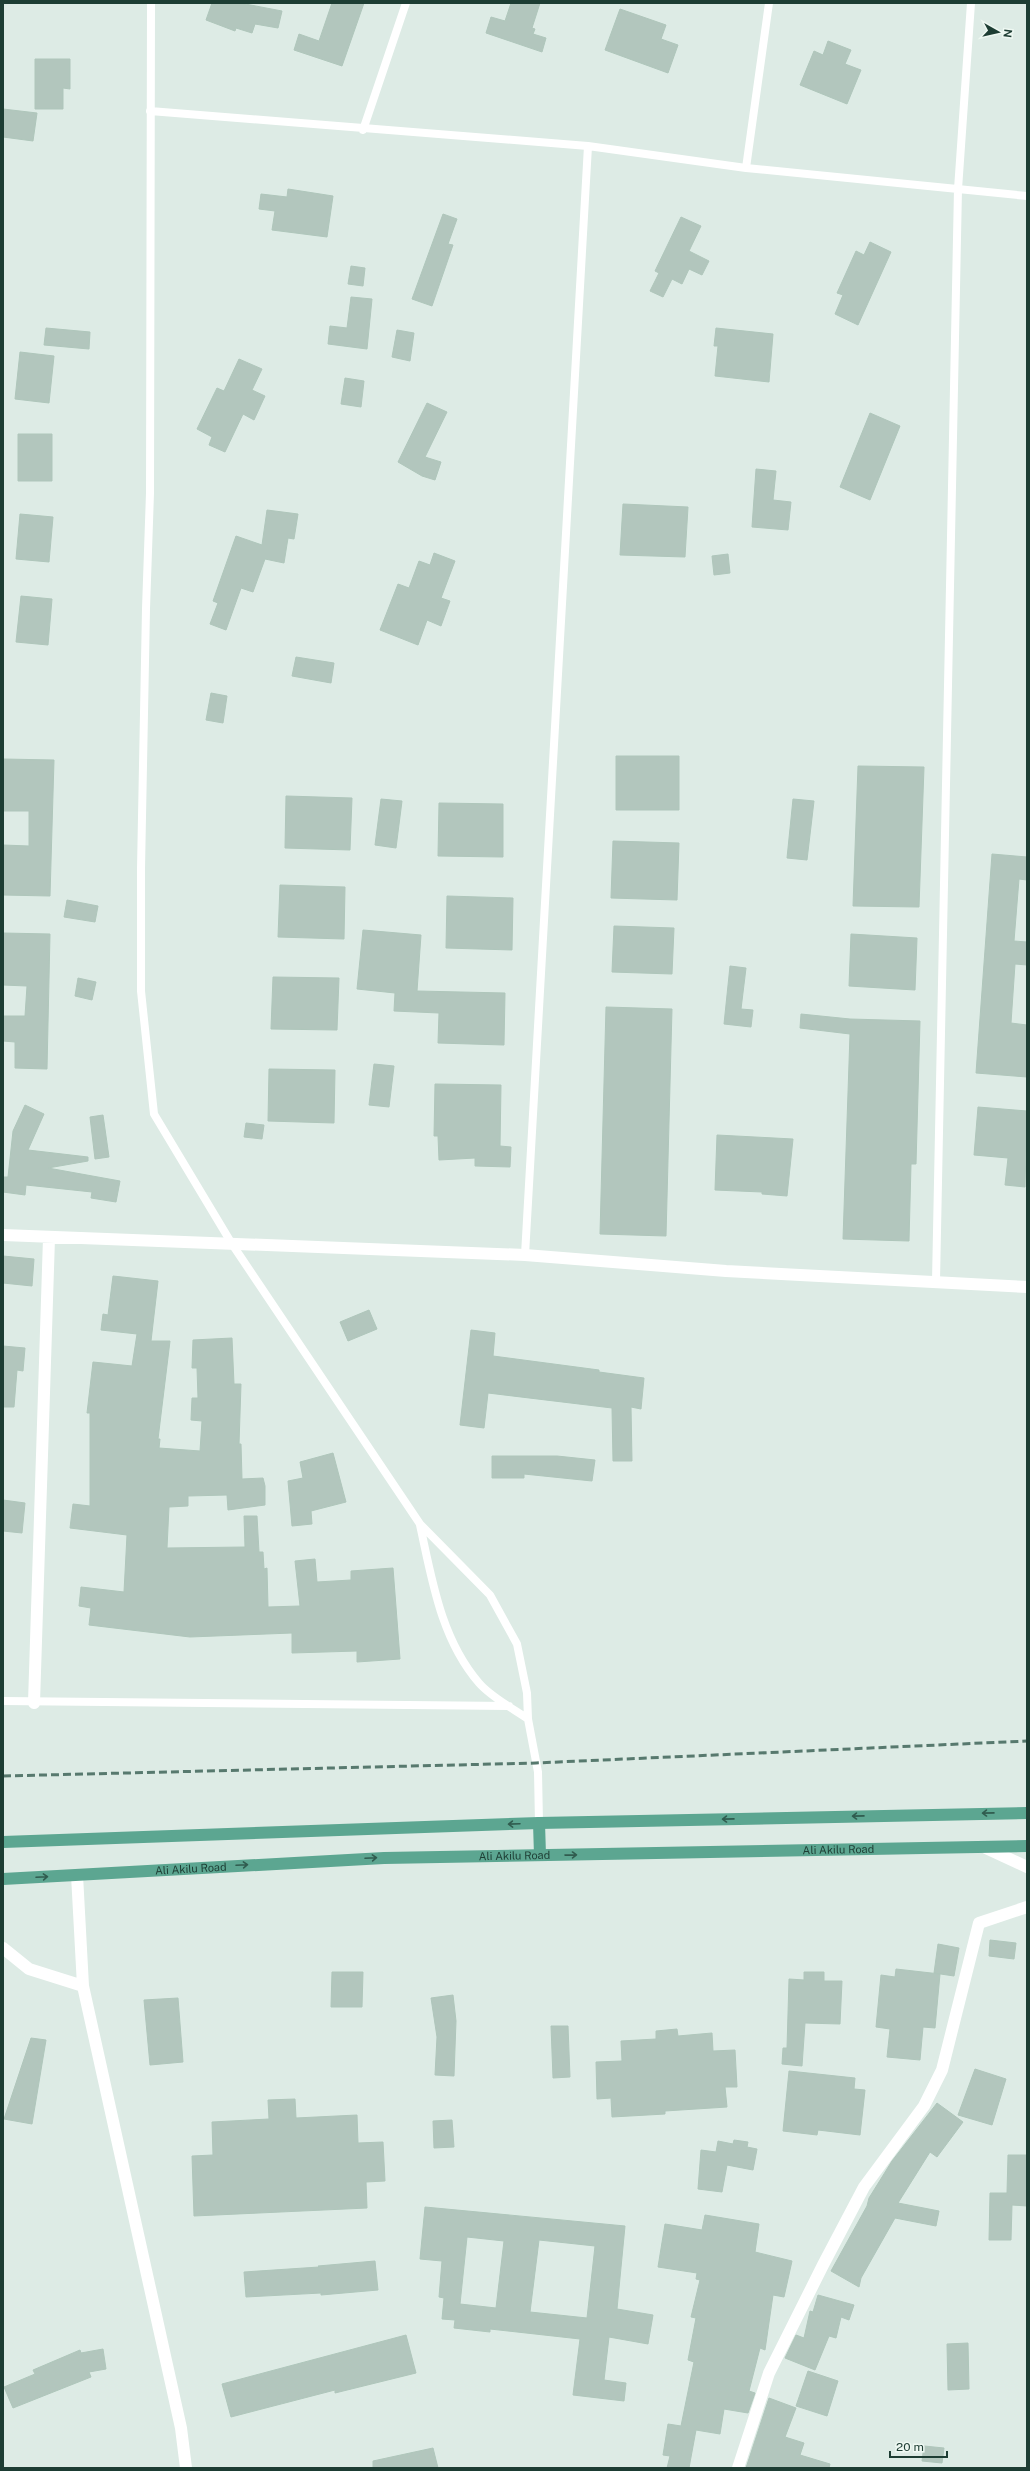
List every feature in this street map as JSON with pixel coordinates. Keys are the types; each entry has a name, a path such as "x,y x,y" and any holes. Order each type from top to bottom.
{"main road":[{"path":"3,1842 539,1823 1027,1812"},
{"path":"539,1823 540,1855"},
{"name":"Ali Akilu Road","path":"3,1879 384,1858 986,1848 1027,1846"}],"street":[{"path":"3,1235 49,1238 525,1255 726,1271 936,1281 1027,1288"},
{"path":"34,1703 49,1238"},
{"path":"986,1848 1027,1867"},
{"path":"77,1875 83,1986 181,2428 186,2468"},
{"path":"738,2468 769,2373 823,2265 864,2187 924,2106 942,2070 979,1923 1027,1907"},
{"path":"3,1948 29,1970 83,1986"}],"lane":[{"path":"151,3 150,493 141,869 141,991 154,1114 232,1244 420,1524 490,1595 517,1644 527,1693 528,1719 538,1772 539,1823"},
{"path":"363,130 406,3"},
{"path":"746,168 769,3"},
{"path":"936,1281 958,189 971,3"},
{"path":"150,111 363,130 588,146 746,168 1027,196"},
{"path":"525,1255 588,146"},
{"path":"420,1524 436,1602 458,1654 480,1684 528,1719"},
{"path":"3,1701 34,1703 509,1706"}],"building":[{"path":"212,3 240,3 282,11 278,28 255,24 252,33 236,28 235,31 206,20"},
{"path":"332,3 364,3 342,66 294,50 299,34 319,41"},
{"path":"511,3 540,3 532,28 535,29 533,34 546,38 542,52 486,33 491,17 505,21"},
{"path":"620,9 666,25 661,39 678,45 668,73 605,50"},
{"path":"828,41 851,50 845,64 861,70 847,104 800,85 814,51 823,55"},
{"path":"35,59 70,59 70,89 63,88 63,109 35,109"},
{"path":"3,109 37,113 33,141 3,137"},
{"path":"288,189 333,196 327,237 272,230 275,211 259,209 261,194 287,197"},
{"path":"443,214 457,219 448,244 453,245 432,306 412,299"},
{"path":"681,217 701,226 689,251 709,261 702,275 689,269 682,284 672,279 663,297 650,291 659,273 655,271"},
{"path":"870,242 891,252 858,325 835,314 843,295 837,293 856,251 864,255"},
{"path":"351,266 365,268 363,286 348,284"},
{"path":"351,297 372,299 367,349 328,344 330,326 347,328"},
{"path":"46,328 90,332 89,349 44,345"},
{"path":"716,328 773,334 769,382 715,376 718,346 714,346"},
{"path":"397,330 414,333 410,361 392,357"},
{"path":"20,352 54,356 49,403 15,399"},
{"path":"239,359 262,369 252,390 265,396 254,420 243,414 225,452 209,445 212,437 197,429 217,388 224,391"},
{"path":"345,378 364,381 361,407 341,404"},
{"path":"427,403 447,412 425,457 441,462 435,480 422,476 398,462"},
{"path":"870,413 900,426 870,500 840,487"},
{"path":"18,434 52,434 52,481 18,481"},
{"path":"756,469 776,471 773,500 791,502 788,530 752,527"},
{"path":"623,504 688,507 685,557 620,555"},
{"path":"267,510 298,514 294,539 288,538 284,563 265,559 253,592 241,588 226,630 210,624 218,603 213,601 236,536 262,545"},
{"path":"20,514 53,517 49,562 16,559"},
{"path":"434,553 455,561 441,598 450,601 441,626 427,620 418,645 380,630 398,584 409,588 419,561 430,565"},
{"path":"728,554 730,573 714,575 712,556"},
{"path":"21,596 52,599 48,645 16,642"},
{"path":"296,657 334,663 331,683 292,676"},
{"path":"211,693 227,696 223,723 206,720"},
{"path":"616,756 679,756 679,810 616,810"},
{"path":"3,759 54,760 50,896 3,895 3,845 29,846 29,811 3,811"},
{"path":"858,766 924,767 919,907 853,906"},
{"path":"286,796 352,798 350,850 285,848"},
{"path":"381,799 402,801 396,848 375,845"},
{"path":"793,799 814,801 807,860 787,858"},
{"path":"439,803 503,804 503,857 438,856"},
{"path":"613,841 679,843 677,900 611,898"},
{"path":"992,854 1027,857 1027,880 1019,879 1014,941 1027,942 1027,965 1015,964 1011,1023 1027,1025 1027,1077 976,1073"},
{"path":"280,885 345,887 344,939 278,937"},
{"path":"447,896 513,898 512,950 446,948"},
{"path":"67,900 98,906 95,922 64,917"},
{"path":"614,926 674,928 672,974 612,972"},
{"path":"363,930 421,935 417,991 505,993 504,1045 438,1043 439,1013 394,1011 395,993 357,989"},
{"path":"3,933 50,934 47,1069 15,1068 15,1042 3,1041 3,1016 25,1016 27,986 3,985"},
{"path":"851,934 917,938 915,990 849,986"},
{"path":"730,966 746,968 741,1009 753,1010 751,1027 724,1024"},
{"path":"273,977 339,978 337,1030 271,1029"},
{"path":"78,978 96,982 92,1000 75,996"},
{"path":"606,1007 672,1009 666,1236 600,1234"},
{"path":"801,1014 850,1019 920,1021 916,1164 911,1164 909,1241 843,1239 850,1034 800,1028"},
{"path":"374,1064 394,1066 389,1107 369,1105"},
{"path":"269,1069 335,1070 334,1123 268,1121"},
{"path":"435,1084 501,1085 500,1146 511,1147 510,1167 475,1166 475,1158 439,1160 438,1136 434,1136"},
{"path":"25,1105 44,1114 28,1150 88,1157 88,1161 48,1168 120,1181 116,1202 91,1198 92,1192 26,1185 25,1195 3,1192 3,1177 8,1177 13,1131"},
{"path":"978,1107 1027,1111 1025,1187 1005,1185 1008,1158 974,1155"},
{"path":"103,1115 109,1157 95,1159 90,1117"},
{"path":"246,1123 264,1125 262,1139 244,1137"},
{"path":"717,1135 793,1139 787,1196 762,1194 762,1192 715,1190"},
{"path":"3,1256 34,1259 32,1286 3,1283"},
{"path":"113,1276 158,1281 151,1341 170,1341 158,1439 160,1439 159,1448 200,1451 202,1421 191,1420 192,1398 198,1398 197,1368 192,1368 193,1340 232,1338 234,1384 241,1384 239,1444 241,1444 242,1479 263,1478 265,1486 265,1505 228,1510 227,1495 188,1496 188,1506 169,1507 167,1548 245,1547 244,1516 257,1516 259,1552 263,1552 264,1569 267,1568 268,1607 300,1606 295,1561 315,1559 317,1582 351,1580 351,1571 393,1568 400,1659 357,1662 357,1651 292,1653 292,1633 190,1637 89,1625 91,1608 79,1606 81,1587 124,1592 127,1535 70,1528 73,1504 90,1506 90,1413 87,1413 93,1362 132,1366 137,1334 101,1330 103,1314 108,1315"},
{"path":"369,1310 377,1329 348,1341 340,1322"},
{"path":"471,1330 495,1333 493,1356 599,1370 599,1372 644,1378 641,1409 631,1407 632,1461 613,1461 612,1408 488,1393 484,1428 460,1425"},
{"path":"3,1346 25,1348 23,1371 17,1370 14,1407 3,1407"},
{"path":"333,1453 346,1502 311,1511 312,1524 292,1526 288,1481 303,1478 300,1462"},
{"path":"492,1456 557,1456 595,1460 592,1481 524,1474 524,1478 492,1478"},
{"path":"3,1500 25,1503 22,1533 3,1531"},
{"path":"990,1940 1016,1943 1014,1959 989,1956"},
{"path":"938,1944 959,1948 954,1976 934,1973"},
{"path":"896,1969 940,1974 935,2028 923,2027 920,2060 887,2057 890,2029 876,2027 881,1975 895,1977"},
{"path":"332,1972 363,1972 362,2007 331,2007"},
{"path":"804,1972 824,1972 824,1981 842,1981 840,2024 805,2023 802,2066 782,2064 783,2048 787,2048 789,1979 804,1980"},
{"path":"453,1995 456,2021 454,2076 435,2075 437,2037 431,1998"},
{"path":"178,1998 183,2062 150,2065 144,2000"},
{"path":"551,2026 568,2026 570,2077 553,2078"},
{"path":"677,2029 678,2036 712,2033 713,2051 735,2050 737,2087 725,2087 727,2107 665,2111 665,2114 612,2117 611,2098 597,2099 596,2062 622,2061 621,2041 656,2039 656,2031"},
{"path":"31,2038 46,2040 32,2124 4,2119"},
{"path":"975,2069 1006,2079 992,2125 958,2115"},
{"path":"789,2071 855,2078 854,2089 865,2090 860,2135 818,2130 817,2135 783,2131"},
{"path":"295,2099 296,2118 357,2115 358,2143 383,2142 385,2181 366,2182 367,2208 194,2216 192,2156 213,2155 212,2122 269,2119 268,2100"},
{"path":"937,2103 963,2122 937,2157 930,2152 898,2203 939,2211 936,2226 895,2218 861,2278 859,2287 831,2271 867,2206 869,2198 892,2161"},
{"path":"452,2120 454,2147 434,2148 433,2121"},
{"path":"734,2140 748,2142 747,2147 757,2149 753,2170 727,2165 722,2192 698,2189 701,2150 716,2152 718,2141 733,2144"},
{"path":"1008,2155 1027,2155 1027,2206 1012,2205 1011,2240 989,2240 990,2193 1007,2193"},
{"path":"425,2207 625,2226 617,2309 653,2315 648,2344 609,2337 604,2380 626,2383 624,2401 573,2395 580,2339 490,2329 490,2332 454,2328 455,2320 442,2319 444,2298 439,2297 442,2261 420,2259","holes":["467,2237 504,2241 496,2308 460,2304","539,2240 595,2246 587,2318 530,2312"]},
{"path":"705,2215 759,2224 755,2252 792,2261 784,2297 773,2295 765,2350 760,2348 749,2391 755,2393 748,2413 724,2409 720,2434 696,2430 689,2468 667,2468 670,2456 663,2455 668,2424 681,2426 694,2362 688,2360 696,2318 691,2317 700,2280 696,2279 697,2273 658,2267 665,2224 702,2230"},
{"path":"375,2261 378,2290 321,2295 321,2293 246,2297 244,2272 319,2267 318,2266"},
{"path":"818,2295 854,2305 849,2320 841,2317 836,2338 829,2336 815,2370 785,2358 796,2335 804,2338 810,2311 813,2312"},
{"path":"406,2335 416,2373 335,2393 335,2390 231,2417 222,2384"},
{"path":"968,2343 969,2389 948,2390 947,2344"},
{"path":"103,2349 106,2369 89,2372 91,2377 13,2408 4,2387 35,2374 33,2370 80,2350 81,2353"},
{"path":"808,2371 838,2381 827,2416 796,2406"},
{"path":"769,2398 796,2408 785,2437 804,2443 800,2455 830,2464 829,2468 746,2468"},
{"path":"924,2446 944,2448 942,2463 922,2461"},
{"path":"433,2448 438,2468 373,2468 373,2461"}],"railway":[{"path":"3,1776 536,1763 1027,1741"}]}
